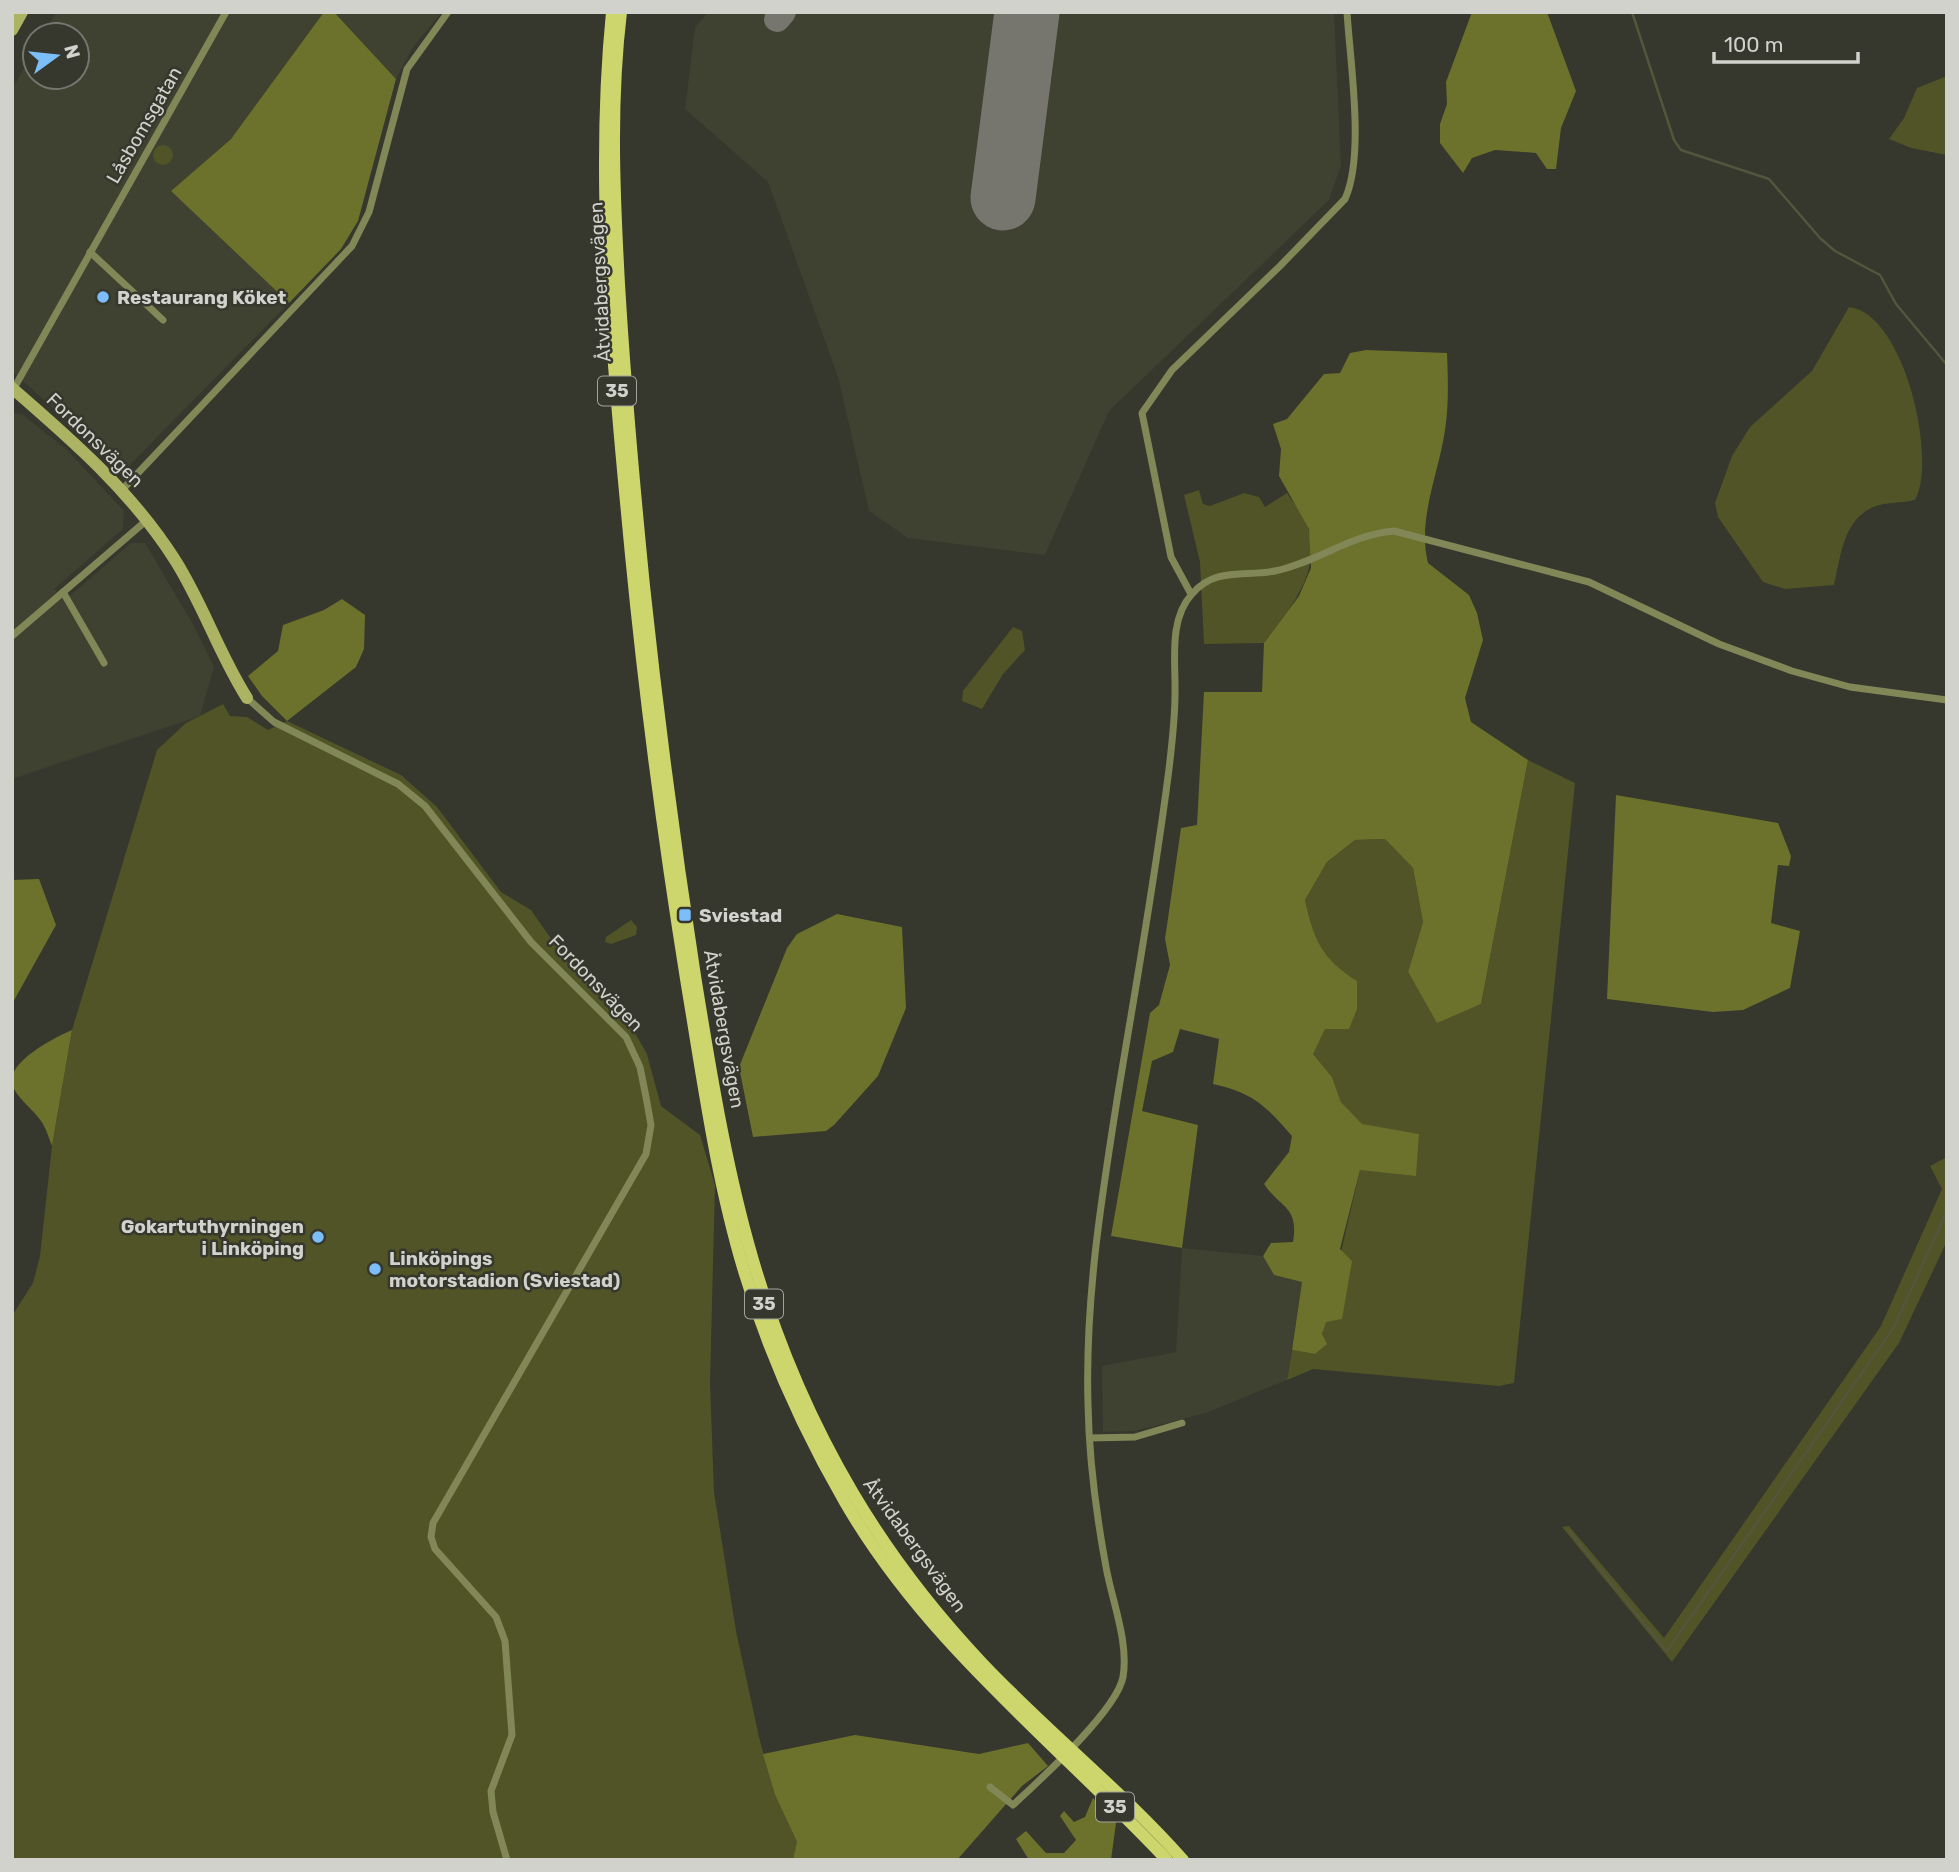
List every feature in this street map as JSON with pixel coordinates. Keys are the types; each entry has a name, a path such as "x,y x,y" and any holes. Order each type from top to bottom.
{"main road":[{"name":"Åtvidabergsvägen","path":"612,12 604,110 604,181 614,354 638,619 676,916 732,1229 754,1303 780,1370 821,1457 859,1525 942,1636 1183,1860"},
{"name":"Åtvidabergsvägen","path":"621,12 613,122 614,182 635,497 659,719 685,915 717,1107 741,1227 763,1301 797,1388 829,1452 869,1519 920,1590 960,1639 1167,1860"}],"street":[{"path":"12,30 22,12"},
{"name":"Låsbomsgatan","path":"13,389 226,12"},
{"path":"122,490 352,247 369,212 407,69 448,12"},
{"path":"1191,594 1171,557 1142,413 1172,370 1345,199 1351,185 1355,158 1347,12"},
{"path":"90,252 163,320"},
{"name":"Fordonsvägen","path":"13,389 99,465 146,520 195,594 229,669 247,698 274,722 298,737 414,794 531,942 626,1037 640,1066 650,1125 646,1154 433,1523 431,1537 435,1549 496,1617 505,1641 512,1735 491,1791 493,1812 507,1860"},
{"path":"12,636 146,520"},
{"path":"990,1787 1013,1805 1114,1701 1119,1691 1124,1663 1099,1526 1090,1438 1087,1338 1092,1267 1170,764 1176,634 1184,604 1191,594 1206,582 1226,574 1279,570 1366,534 1394,531 1589,582 1719,644 1792,671 1862,690 1947,700"},
{"path":"63,592 104,663"},
{"path":"1090,1438 1135,1437 1182,1423"}],"shaded area":[{"path":"56,12 324,12 231,139 171,191 289,303 123,472 12,371 12,89 21,73 21,91 91,91 91,21 51,21"},
{"path":"334,12 442,12 413,47 396,79"},
{"path":"708,12 1334,12 1341,165 1329,200 1109,411 1045,555 908,538 869,511 838,377 768,182 685,109 695,27"},
{"path":"12,413 22,414 67,450 124,511 123,529 54,589 66,599 131,543 145,543 194,626 214,667 200,716 12,779"},
{"path":"1182,1248 1263,1256 1274,1275 1302,1282 1287,1380 1206,1413 1135,1431 1103,1432 1102,1366 1176,1352"}],"green space":[{"path":"324,12 334,12 396,79 358,221 341,249 289,303 171,191 231,139"},
{"path":"1472,12 1547,12 1576,91 1561,128 1556,169 1547,169 1536,153 1495,150 1472,158 1463,173 1440,143 1440,124 1447,104 1446,82"},
{"path":"1947,76 1947,155 1911,148 1889,139 1904,118 1917,88"},
{"path":"163,145 170,148 173,155 170,162 163,165 156,162 153,155 156,148"},
{"path":"1849,307 1869,315 1886,334 1900,360 1919,422 1921,480 1915,500 1876,506 1856,519 1845,539 1834,585 1785,589 1763,582 1718,517 1715,503 1732,456 1750,427 1812,371"},
{"path":"1366,350 1447,353 1446,421 1425,530 1428,563 1469,595 1477,613 1483,640 1465,698 1471,722 1528,760 1481,1004 1437,1023 1408,972 1423,922 1413,868 1385,839 1355,840 1327,862 1305,900 1321,947 1335,965 1357,981 1357,1009 1349,1029 1325,1029 1313,1054 1332,1077 1341,1102 1362,1124 1419,1134 1416,1176 1360,1170 1340,1249 1352,1261 1342,1319 1326,1322 1322,1334 1327,1344 1315,1354 1292,1350 1302,1282 1274,1275 1263,1256 1271,1243 1293,1242 1291,1214 1264,1184 1289,1152 1292,1136 1274,1116 1248,1096 1213,1084 1219,1039 1180,1029 1173,1052 1152,1061 1142,1111 1198,1125 1182,1248 1111,1236 1150,1013 1159,1005 1170,965 1165,939 1181,828 1197,825 1204,692 1262,692 1264,643 1299,596 1311,568 1309,529 1279,476 1281,449 1273,424 1287,419 1324,374 1340,373 1350,353"},
{"path":"1199,490 1203,504 1210,506 1244,493 1259,497 1265,507 1287,493 1306,521 1311,547 1306,577 1292,604 1264,643 1204,644 1200,562 1184,495"},
{"path":"342,599 365,615 364,649 356,667 287,721 262,696 248,676 278,651 283,625 324,610"},
{"path":"1013,627 1022,631 1025,650 1003,674 982,709 962,701 963,691"},
{"name":"Linköpings motorstadion (Sviestad)","path":"223,704 230,716 247,717 268,730 287,721 401,775 437,807 501,892 531,910 566,960 631,1026 647,1054 661,1106 700,1135 715,1185 710,1383 714,1492 736,1631 759,1737 775,1795 797,1842 795,1860 12,1860 12,1316 33,1283 40,1256 52,1146 72,1030 157,750 186,723"},
{"path":"1528,760 1575,783 1514,1383 1499,1386 1313,1369 1287,1380 1292,1350 1315,1354 1322,1334 1360,1170 1419,1134 1362,1125 1341,1102 1332,1077 1312,1053 1325,1028 1357,1009 1357,982 1335,965 1321,947 1305,900 1327,862 1355,840 1385,839 1413,868 1423,922 1408,972 1437,1022 1481,1004"},
{"path":"1616,795 1778,823 1791,856 1789,866 1778,865 1771,923 1800,931 1790,988 1743,1010 1713,1012 1607,999"},
{"path":"39,879 56,925 12,1004 12,880"},
{"path":"837,914 902,927 906,1008 878,1076 834,1125 826,1131 753,1137 739,1067 787,948 797,934"},
{"path":"631,920 637,927 636,935 611,944 605,942 606,937"},
{"path":"72,1030 52,1146 41,1121 13,1087 12,1078 23,1060 33,1052"},
{"path":"1947,1157 1947,1241 1899,1343 1672,1662 1562,1527 1569,1526 1664,1638 1881,1326 1942,1189 1930,1166"},
{"path":"855,1735 979,1754 1028,1743 1048,1766 1022,1786 957,1860 793,1860 797,1842 775,1795 763,1754"},
{"path":"1093,1798 1116,1823 1111,1860 1029,1860 1016,1839 1026,1831 1046,1853 1064,1853 1076,1840 1060,1816 1064,1811 1074,1822 1085,1817"}],"waterway":[{"path":"1632,12 1674,140 1681,150 1769,179 1820,238 1835,251 1880,275 1896,304 1947,365"},
{"path":"1569,1531 1667,1651 1894,1327 1947,1211"}],"taxiway":[{"path":"777,19 783,12"}],"runway":[{"path":"1003,198 1027,12"}],"place":[{"name":"Restaurang Köket","path":"103,297"},
{"name":"Sviestad","path":"685,915"},
{"name":"Gokartuthyrningen i Linköping","path":"318,1237"},
{"name":"Linköpings motorstadion (Sviestad)","path":"375,1269"}]}
